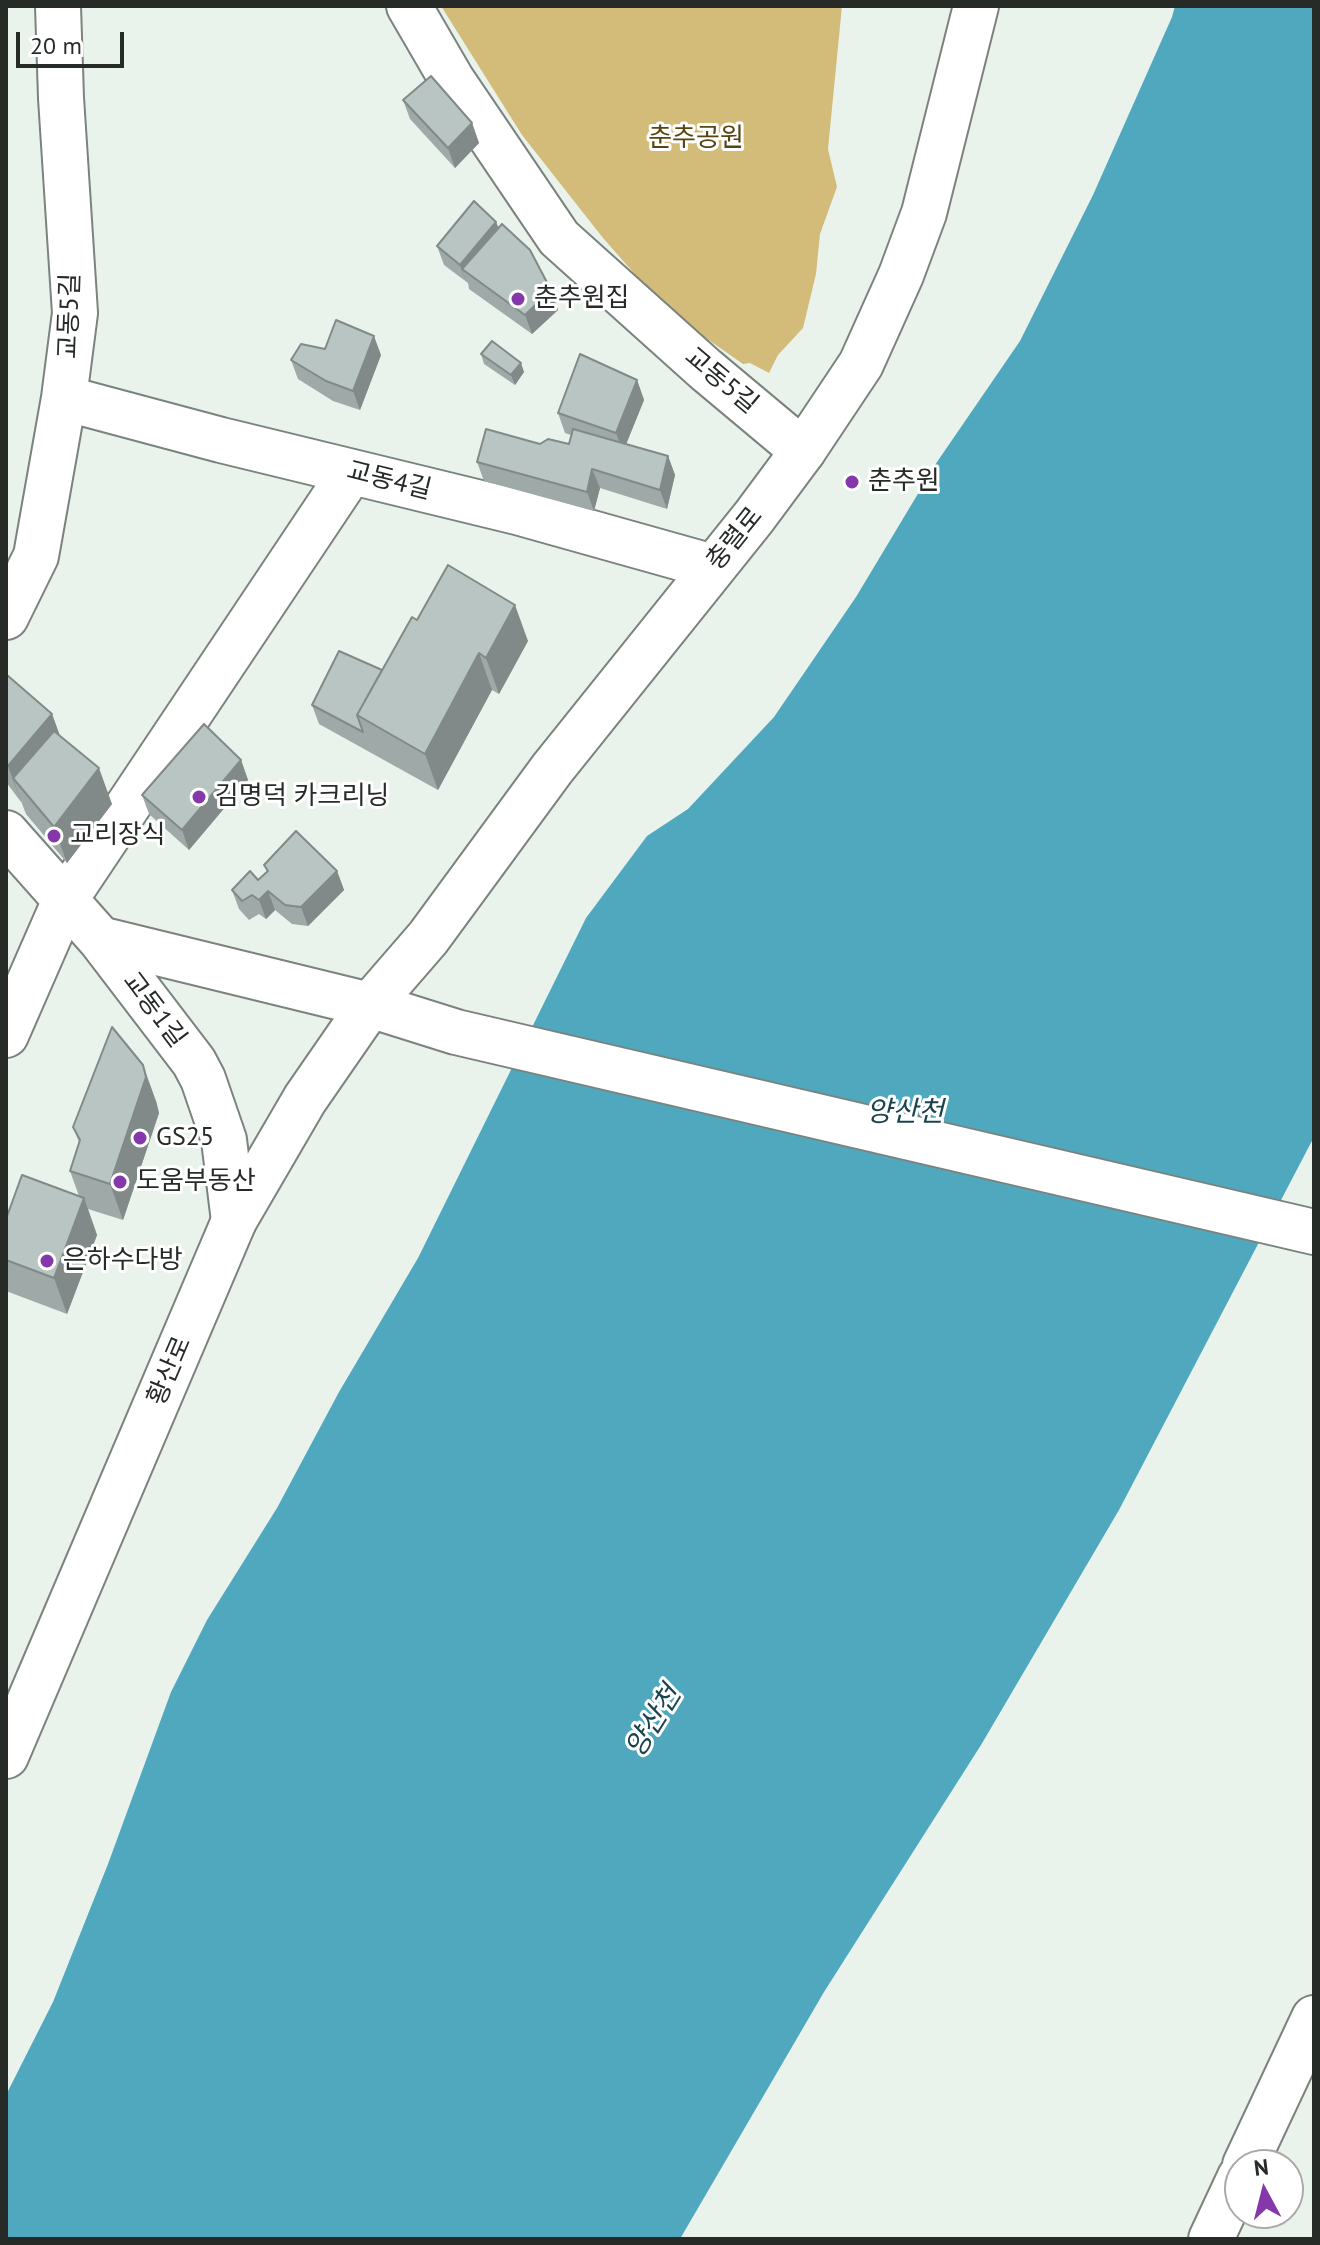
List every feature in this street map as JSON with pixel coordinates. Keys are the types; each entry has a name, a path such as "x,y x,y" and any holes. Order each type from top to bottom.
{"street":[{"name":"교동5길","path":"6,617 36,556 64,398 75,313 58,6"},
{"name":"교동5길","path":"409,6 452,80 559,238 705,369 803,451"},
{"name":"충렬로","path":"370,1005 428,938 552,769 803,451 861,364 901,275 924,213 976,6"},
{"name":"교동4길","path":"64,398 517,512 713,567"},
{"path":"6,1035 65,900 351,472"},
{"name":"교동1길","path":"6,833 100,939 194,1062 224,1140 234,1221"},
{"path":"100,939 370,1005 456,1032 1314,1232"},
{"name":"황산로","path":"11,1729 234,1221 305,1099 370,1005"},
{"path":"1253,2149 1314,2018"},
{"path":"1211,2239 1224,2211"}],"green space":[{"name":"춘추공원","path":"441,6 842,6 828,149 837,187 820,234 816,274 803,328 778,355 769,373 750,363 743,364 682,321 646,287 522,135"}],"water":[{"name":"양산천","path":"1175,6 1314,6 1314,1137 1119,1510 981,1745 824,1992 680,2239 6,2239 6,2095 53,2002 171,1692 207,1620 277,1508 339,1392 418,1258 586,918 647,836 688,809 774,717 856,597 937,462 1020,341 1093,195"}],"building":[{"path":"431,76 472,123 448,148 403,100"},
{"path":"474,201 496,222 460,265 437,246"},
{"name":"춘추원집","path":"502,224 530,250 551,290 525,315 462,269"},
{"path":"336,320 374,336 353,391 326,381 291,360 301,344 325,349"},
{"path":"492,341 521,363 511,375 481,354"},
{"path":"580,354 637,380 616,433 558,413"},
{"path":"486,429 540,444 548,439 569,444 573,429 668,456 660,490 592,469 587,492 477,462"},
{"path":"448,565 515,605 486,658 479,653 425,754 357,715 412,617 417,620"},
{"path":"339,651 382,670 357,715 363,732 312,705"},
{"path":"7,675 52,714 8,766 6,764"},
{"path":"204,724 241,760 182,830 142,795"},
{"path":"54,731 99,768 54,827 13,778"},
{"path":"296,831 337,871 301,907 285,905 268,891 259,900 252,895 242,901 232,890 250,871 258,880 268,871 264,865"},
{"path":"112,1027 143,1065 146,1077 110,1184 70,1171 80,1140 73,1127"},
{"path":"22,1175 84,1198 54,1278 6,1260 6,1219"}],"place":[{"name":"춘추원집","path":"518,299"},
{"name":"춘추원","path":"852,482"},
{"name":"김명덕 카크리닝","path":"199,797"},
{"name":"교리장식","path":"54,836"},
{"name":"GS25","path":"140,1138"},
{"name":"도움부동산","path":"120,1182"},
{"name":"은하수다방","path":"47,1261"}]}
